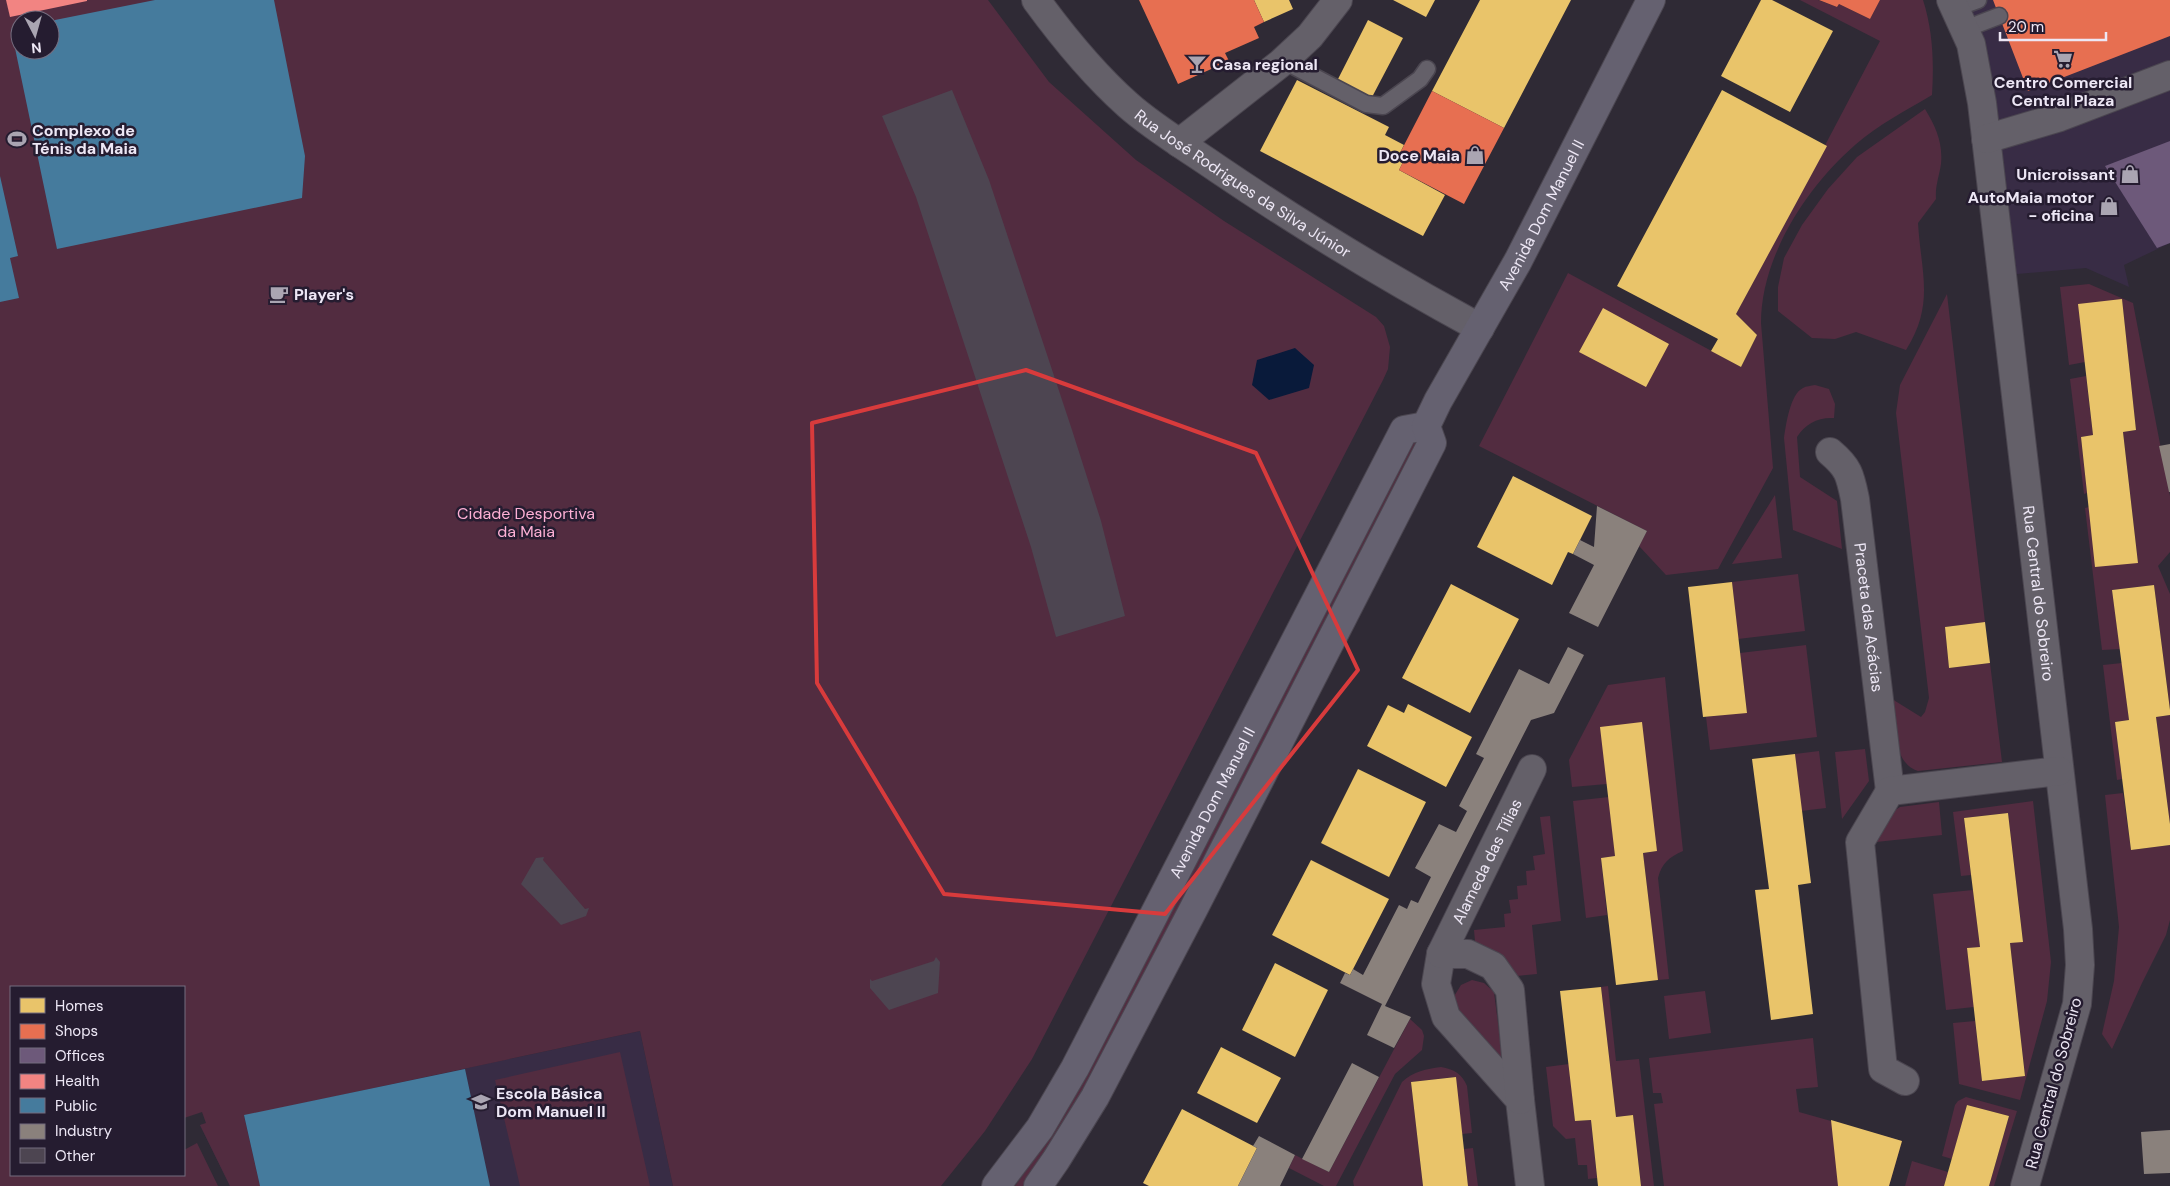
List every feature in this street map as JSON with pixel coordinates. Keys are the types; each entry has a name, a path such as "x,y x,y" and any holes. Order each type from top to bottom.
{"main road":[{"name":"Avenida Dom Manuel II","path":"1038,1186 1094,1097 1194,908 1432,443 1426,426 1518,261 1651,0"},
{"name":"Avenida Dom Manuel II","path":"996,1186 1040,1128 1075,1068 1404,430 1426,426"}],"street":[{"name":"Rua José Rodrigues da Silva Júnior","path":"1036,0 1062,35 1129,105 1179,143 1264,201 1419,295 1480,328"},
{"path":"1179,143 1284,61 1310,36 1338,0"},
{"name":"Rua Central do Sobreiro","path":"1962,9 1976,67 1986,140 2078,929 2080,983 2073,1021 2025,1186"},
{"path":"1986,140 2060,117 2170,75"},
{"name":"Praceta das Acácias","path":"1830,452 1844,463 1850,473 1855,499 1890,791"},
{"name":"Alameda das Tílias","path":"1520,1100 1446,1017 1436,984 1441,954 1532,769"},
{"path":"1905,1081 1884,1069 1860,842 1890,791 2060,771"},
{"path":"1441,954 1468,954 1494,966 1510,990 1530,1186"}],"lane":[{"path":"1962,9 1999,16"},
{"path":"1284,61 1366,104 1383,106 1420,79 1427,69"}],"highlighted area":[{"path":"1026,370 1256,453 1358,670 1165,914 944,894 817,683 812,423"}],"shaded area":[{"path":"1955,0 2170,0 2170,72 1988,137"},
{"path":"2170,78 2170,243 2124,265 2129,287 2086,268 2006,275 1989,143"},
{"name":"Escola Básica Dom Manuel II","path":"640,1031 673,1186 230,1186 200,1125"}],"green space":[{"name":"Cidade Desportiva da Maia","path":"0,0 988,0 1049,82 1136,160 1224,221 1376,317 1384,326 1390,347 1388,369 1383,380 1032,1059 985,1131 941,1186 673,1186 640,1031 244,1116 260,1186 230,1186 200,1125 206,1123 202,1112 185,1118 185,986 10,986 10,1176 185,1176 185,1149 197,1143 218,1186 0,1186"},
{"path":"1800,0 1818,0 1837,7 1839,4 1870,19 1880,0 1923,0 1929,23 1932,47 1932,95 1882,125 1855,145 1820,182 1790,225 1769,273 1763,298 1761,323 1773,468 1718,569 1666,575 1639,546 1647,531 1479,446 1568,273 1741,367 1757,335 1736,314 1880,41"},
{"path":"1925,109 1938,135 1941,149 1941,164 1936,199 1918,223 1924,288 1921,318 1915,333 1906,350 1856,332 1835,339 1812,338 1778,311 1778,287 1784,258 1802,225 1828,189 1857,157"},
{"path":"2089,284 2133,303 2170,496 2170,552 2158,566 2170,594 2170,710 2154,585 2112,590 2120,649 2102,650 2085,508 2089,507 2138,563 2123,432 2136,430 2122,300 2085,362 2069,365 2060,287"},
{"path":"1947,294 1985,622 1945,627 1949,668 1990,663 2002,762 1918,771 1910,767 1903,760 1899,751 1896,741 1892,699 1921,717 1925,712 1929,698 1896,413 1900,385"},
{"path":"2086,376 2093,435 2081,437 2087,493 2084,494 2070,379"},
{"path":"1815,385 1829,389 1835,404 1834,418 1813,422 1804,428 1797,437 1800,477 1837,501 1842,549 1793,530 1784,438 1789,410 1795,397 1803,388"},
{"path":"1419,429 1425,432 1101,1063 1035,1172 1024,1186 1015,1186 1047,1141 1094,1061"},
{"path":"1775,495 1782,558 1732,564"},
{"path":"1798,574 1805,631 1738,639 1732,582"},
{"path":"1806,645 1817,737 1710,750 1706,717 1747,712 1740,653"},
{"path":"2122,663 2129,720 2115,722 2122,779 2117,780 2103,665"},
{"path":"1665,677 1683,851 1667,861 1658,878 1669,979 1658,980 1643,853 1657,851 1607,784 1572,787 1569,760 1608,685"},
{"path":"2170,715 2170,824 2156,717"},
{"path":"1865,749 1869,781 1842,819 1835,752"},
{"path":"1819,751 1826,808 1801,811 1795,754"},
{"path":"2123,793 2131,850 2170,845 2170,920 2166,935 2112,1049 2102,1034 2114,981 2119,927 2105,795"},
{"path":"1609,797 1615,856 1601,858 1607,915 1586,918 1573,801"},
{"path":"2033,801 2051,962 2047,1001 2020,1100 1959,1084 1953,1023 1975,1021 1982,1081 2025,1075 2010,943 2023,941 2008,813 1964,818 1971,875 1961,876 1953,812"},
{"path":"1939,802 1942,835 1876,842 1876,836 1892,812 1900,807"},
{"path":"1550,816 1561,921 1532,925 1537,974 1517,976 1506,962 1476,952 1474,930 1505,927 1504,914 1511,913 1509,900 1518,899 1517,886 1527,885 1526,871 1535,870 1533,856 1545,854 1540,817"},
{"path":"1973,890 1980,947 1967,948 1974,1007 1946,1010 1933,894"},
{"path":"1472,980 1484,983 1494,992 1503,1062 1461,1018 1453,998 1461,985"},
{"path":"1608,986 1616,1061 1639,1059 1654,1186 1641,1186 1633,1115 1616,1117 1601,987"},
{"path":"1705,991 1711,1033 1669,1039 1664,996"},
{"path":"1410,1019 1422,1030 1424,1036 1422,1050 1395,1074 1336,1186 1324,1186 1289,1168 1295,1155 1329,1172"},
{"path":"1813,1038 1818,1087 1796,1089 1799,1112 1902,1141 1889,1186 1664,1186 1654,1104 1663,1103 1661,1093 1653,1093 1649,1058"},
{"path":"620,1052 650,1186 520,1186 495,1080"},
{"path":"1569,1064 1575,1121 1591,1120 1597,1178 1588,1179 1587,1165 1578,1165 1575,1138 1566,1139 1553,1126 1546,1067"},
{"path":"1441,1067 1457,1073 1463,1078 1467,1086 1472,1133 1462,1134 1455,1077 1411,1082 1423,1186 1354,1186 1353,1181 1402,1082 1420,1071"},
{"path":"1966,1097 2017,1111 1994,1186 1989,1186 2009,1116 1967,1105 1952,1159 1942,1156 1955,1105"},
{"path":"1473,1148 1478,1186 1468,1186 1464,1149"},
{"path":"1912,1161 1948,1172 1944,1186 1905,1186"}],"water":[{"path":"1295,348 1314,365 1309,388 1269,400 1252,385 1257,360"}],"building: Homes":[{"path":"1254,0 1289,0 1293,9 1264,22"},
{"path":"1393,0 1435,0 1426,17"},
{"path":"1480,0 1571,0 1504,128 1432,91"},
{"path":"1761,0 1772,0 1833,31 1790,112 1721,76"},
{"path":"1368,20 1403,38 1371,99 1337,81"},
{"path":"1297,80 1389,127 1385,135 1404,145 1400,153 1406,156 1399,170 1445,195 1423,236 1260,151"},
{"path":"1722,90 1827,146 1736,314 1757,335 1741,367 1711,351 1718,339 1617,286"},
{"path":"2122,299 2136,430 2123,432 2138,563 2095,567 2081,437 2093,435 2078,304"},
{"path":"1603,308 1669,344 1646,387 1579,352"},
{"path":"1513,476 1592,516 1573,554 1568,552 1552,585 1477,547"},
{"path":"1732,582 1747,713 1703,717 1688,587"},
{"path":"1451,584 1519,619 1470,713 1402,678"},
{"path":"2154,585 2170,710 2170,715 2156,717 2170,824 2170,845 2131,850 2115,722 2129,720 2112,590"},
{"path":"1985,622 1990,663 1949,668 1945,627"},
{"path":"1408,704 1472,737 1446,787 1367,746 1388,705 1404,713"},
{"path":"1642,722 1657,851 1643,853 1658,980 1616,985 1601,858 1615,856 1600,727"},
{"path":"1795,754 1811,883 1798,885 1813,1014 1771,1020 1755,890 1769,889 1752,759"},
{"path":"1358,769 1426,802 1389,877 1321,843"},
{"path":"2008,813 2023,942 2010,943 2025,1076 1982,1081 1967,948 1980,947 1964,818"},
{"path":"1311,860 1389,899 1350,975 1272,935"},
{"path":"1275,963 1328,990 1295,1057 1242,1030"},
{"path":"1601,987 1616,1117 1633,1115 1641,1186 1598,1186 1591,1120 1575,1121 1560,991"},
{"path":"1221,1047 1281,1078 1257,1123 1197,1093"},
{"path":"1456,1077 1468,1186 1423,1186 1411,1082"},
{"path":"1967,1105 2009,1116 1989,1186 1944,1186"},
{"path":"1182,1109 1257,1148 1238,1186 1149,1186 1143,1183"},
{"path":"1831,1120 1902,1141 1889,1186 1838,1186"}],"building: Shops":[{"path":"1139,0 1254,0 1264,22 1254,27 1259,38 1225,53 1229,61 1178,84"},
{"path":"1819,0 1880,0 1870,19 1839,4 1837,7"},
{"name":"Centro Comercial Central Plaza","path":"1993,0 2170,0 2170,36 2028,91"},
{"path":"1432,91 1504,128 1464,204 1399,170 1406,156 1400,153"}],"building: Offices":[{"path":"2170,141 2170,243 2157,248 2105,166"}],"building: Health":[{"path":"6,0 87,0 44,10 10,10 10,17"}],"building: Public":[{"path":"155,0 274,0 305,156 302,198 57,249 17,60 60,60 60,19"},
{"path":"0,176 18,256 10,258 19,298 0,302"},
{"path":"465,1069 490,1186 260,1186 244,1115"}],"building: Industry":[{"path":"2170,444 2170,492 2169,492 2159,446"},
{"path":"1597,506 1647,531 1598,627 1569,613 1594,565 1573,554 1580,540 1594,547"},
{"path":"1568,647 1584,655 1554,713 1531,720 1385,1006 1411,1017 1394,1048 1367,1035 1382,1004 1340,983 1345,973 1350,975 1353,969 1363,975 1399,905 1407,909 1411,900 1418,903 1431,877 1415,868 1439,824 1456,832 1467,811 1459,806 1484,758 1476,754 1519,669 1549,684"},
{"path":"1352,1063 1379,1077 1329,1172 1302,1159"},
{"path":"2170,1130 2170,1173 2144,1174 2141,1132"},
{"path":"1259,1136 1295,1155 1280,1186 1238,1186 1257,1148 1253,1146"}],"building: Other":[{"path":"952,90 989,180 1072,430 1101,521 1125,616 1056,637 1031,547 916,197 882,116"},
{"path":"544,857 543,860 585,909 589,908 586,916 561,925 521,884 536,858"},
{"path":"936,957 940,962 938,993 889,1010 870,988 870,979 872,981 934,961"}],"place":[{"name":"Centro Comercial Central Plaza","path":"2063,59"},
{"name":"Casa regional","path":"1197,64"},
{"name":"Complexo de Ténis da Maia","path":"17,139"},
{"name":"Doce Maia","path":"1475,155"},
{"name":"Unicroissant","path":"2130,174"},
{"name":"AutoMaia motor - oficina","path":"2109,206"},
{"name":"Player's","path":"279,294"},
{"name":"Escola Básica Dom Manuel II","path":"481,1102"}]}
